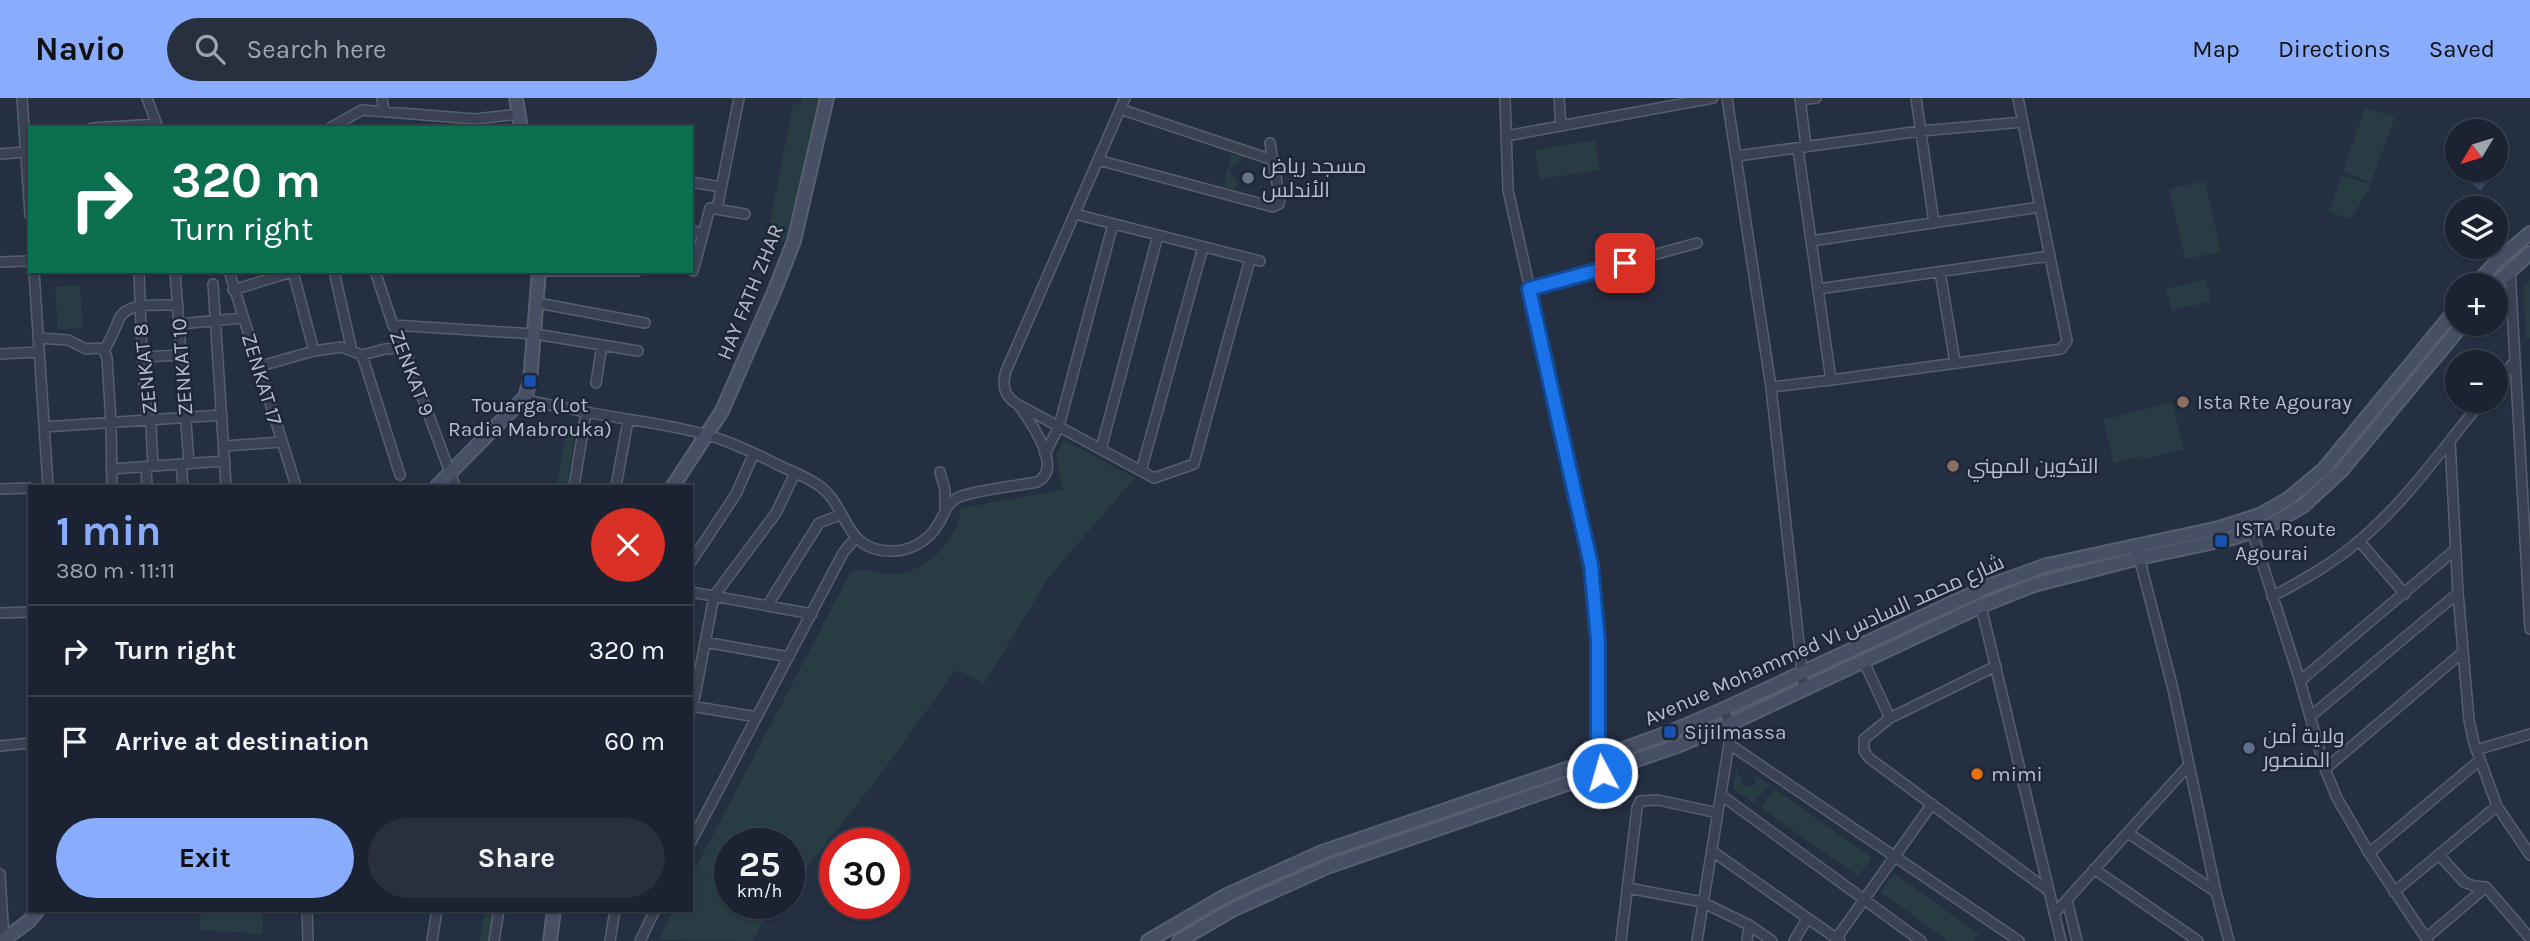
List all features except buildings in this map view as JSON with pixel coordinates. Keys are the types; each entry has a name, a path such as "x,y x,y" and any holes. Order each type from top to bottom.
{"main road":[{"path":"516,98 520,121"},
{"name":"HAY FATH ZHAR","path":"674,485 722,411 774,292 794,240 827,98"},
{"path":"2488,273 2525,237 2530,253 2507,273"},
{"path":"452,480 525,397 530,381 539,273"},
{"name":"Avenue Mohammed VI شارع محمد السادس","path":"1148,941 1227,895 1322,852 1599,758 1724,709 1991,585 2047,565 2247,520 2288,499 2323,470 2445,323"},
{"name":"Avenue Mohammed VI شارع محمد السادس","path":"1179,941 1233,910 1326,867 1602,773 1730,724 1981,606 2034,585 2139,558 2208,544 2270,525 2303,506 2326,486 2453,336"},
{"path":"1322,852 1326,867"},
{"path":"4,940 35,912"},
{"path":"550,941 554,912"}],"street":[{"path":"22,98 28,190"},
{"path":"147,98 158,126"},
{"path":"382,98 383,111"},
{"path":"717,209 738,98"},
{"path":"944,509 960,497 1041,480 1048,469 1036,432 1017,404 1006,394 1003,379 1125,98"},
{"path":"1505,98 1508,190 1591,565 1598,641 1599,758 1602,773"},
{"path":"1559,98 1561,126"},
{"path":"1506,136 1662,103 1713,98"},
{"path":"1727,98 1771,387 1804,690"},
{"path":"1816,98 1800,99 1802,148 1811,241 1831,380"},
{"path":"1916,98 1934,223"},
{"path":"1771,387 2064,347 2067,341 2018,98"},
{"path":"1120,109 1273,159"},
{"path":"334,126 362,110 520,121"},
{"path":"424,115 424,126"},
{"path":"1737,156 1921,131 2023,122"},
{"path":"1098,160 1273,207 1279,204 1280,200 1270,143"},
{"path":"0,154 25,152"},
{"path":"693,182 721,187"},
{"path":"693,271 710,208 745,214"},
{"path":"1811,241 2040,208"},
{"path":"1017,404 1154,478 1194,464 1255,260 1075,214"},
{"path":"1045,454 1059,426 1113,224"},
{"path":"693,231 704,233"},
{"path":"1101,449 1158,235"},
{"path":"1529,289 1697,243"},
{"path":"1142,471 1203,247"},
{"path":"1818,289 2050,256"},
{"path":"0,262 28,261"},
{"path":"2510,270 2530,629"},
{"path":"1940,272 1955,362"},
{"path":"34,273 48,485"},
{"name":"ZENKAT 8","path":"139,273 142,357 151,425 147,485"},
{"name":"ZENKAT 10","path":"175,273 186,417 183,485"},
{"name":"ZENKAT 17","path":"229,273 296,485"},
{"path":"233,290 291,273"},
{"path":"294,273 314,351"},
{"path":"334,273 352,351"},
{"name":"ZENKAT 9","path":"376,273 452,480"},
{"path":"213,284 226,485"},
{"path":"538,303 645,323"},
{"path":"104,350 114,336 123,313 130,308 177,305"},
{"path":"179,324 243,318"},
{"path":"393,325 535,334 638,351"},
{"path":"38,338 68,340 86,349 104,350"},
{"path":"596,383 602,345"},
{"path":"257,367 314,351 341,347 362,355 384,349 404,348"},
{"path":"104,350 107,358 111,422 112,485"},
{"path":"0,354 39,352"},
{"path":"142,357 181,355"},
{"path":"362,355 400,475"},
{"path":"2508,370 2514,362"},
{"path":"525,397 535,402 586,413 707,435 754,453 817,484 829,493 848,530 876,549 893,551 910,548 925,540 937,526 944,509 945,490 940,472"},
{"path":"574,485 586,413"},
{"path":"2272,597 2331,562 2360,541 2472,413"},
{"path":"44,427 222,415"},
{"path":"616,485 628,421"},
{"path":"2450,441 2458,593 2469,720 2478,755 2497,806 2530,855"},
{"path":"225,446 281,442"},
{"path":"693,559 736,494 754,453"},
{"path":"111,469 225,461"},
{"path":"693,701 714,596 776,513 795,473"},
{"path":"0,489 28,488"},
{"path":"767,606 819,523 840,515"},
{"path":"2247,520 2311,716 2325,769 2337,798 2394,892 2427,940 2486,887"},
{"path":"693,838 843,553 856,537"},
{"path":"2360,541 2404,594"},
{"path":"2136,545 2173,689 2229,941"},
{"path":"2300,681 2456,549"},
{"path":"693,592 812,614"},
{"path":"2311,716 2458,593"},
{"path":"1981,606 2061,941"},
{"path":"0,613 28,612"},
{"path":"705,642 789,657"},
{"path":"2325,769 2463,652"},
{"path":"1864,662 1890,718"},
{"path":"1996,666 1890,718 1864,739 1864,751 2049,891"},
{"path":"693,706 757,718"},
{"path":"1697,941 1729,744 1730,724 1724,709"},
{"path":"2369,852 2478,755 2530,734"},
{"path":"0,746 28,743"},
{"path":"1729,744 2019,941"},
{"path":"2054,914 2188,766"},
{"path":"1721,795 1921,941"},
{"path":"1621,941 1640,801 1658,800 1718,813"},
{"path":"1712,851 1838,940 1932,804"},
{"path":"2394,892 2497,806"},
{"path":"693,815 704,817"},
{"path":"2128,833 2216,892"},
{"path":"2439,855 2464,881 2474,886 2486,887 2528,938"},
{"path":"2094,869 2198,941"},
{"path":"0,874 4,940"},
{"path":"1628,888 1702,902 1749,925 1772,941"},
{"path":"2067,900 2077,941"},
{"path":"307,912 308,941"},
{"path":"432,941 437,912"},
{"path":"494,941 499,912"},
{"path":"610,941 615,912"},
{"path":"639,941 654,912"},
{"path":"1794,941 1807,919"},
{"path":"1747,941 1749,925"}],"green space":[{"path":"802,98 819,98 785,241 773,244 777,230 769,228 793,103 800,105"},
{"path":"2365,108 2395,117 2371,183 2343,171"},
{"path":"1595,140 1600,170 1540,179 1535,150"},
{"path":"1232,154 1244,158 1229,171 1238,183 1235,190 1223,187"},
{"path":"2342,175 2371,185 2351,219 2329,212"},
{"path":"2205,181 2221,252 2185,259 2169,189"},
{"path":"2206,279 2211,301 2172,311 2166,289"},
{"path":"2530,280 2530,339 2526,339 2523,286"},
{"path":"80,285 83,328 58,330 55,287"},
{"path":"2172,402 2184,449 2114,463 2103,420"},
{"path":"568,423 576,429 566,485 557,485"},
{"path":"1063,440 1135,478 1049,577 984,684 963,672 955,671 838,828 819,828 819,852 805,870 805,828 717,828 850,573 860,570 894,574 906,572 929,561 939,553 954,532 961,508 1063,490 1056,455"},
{"path":"1736,769 1738,776 1741,776 1743,787 1756,785 1754,774 1769,785 1754,803 1733,790"},
{"path":"1775,789 1872,858 1858,876 1761,808"},
{"path":"714,833 714,919 766,919 753,941 659,940 673,912 693,912 693,873"},
{"path":"1894,873 1979,934 1974,941 1946,941 1880,892"},
{"path":"201,912 263,912 262,934 200,930"},
{"path":"485,912 495,912 489,941 480,941"}],"water":[{"path":"2470,182 2488,182 2480,191"}],"place":[{"name":"مسجد رياض الأندلس","path":"1248,178"},
{"name":"Touarga (Lot Radia Mabrouka)","path":"530,381"},
{"name":"Ista Rte Agouray","path":"2183,402"},
{"name":"التكوين المهني","path":"1953,466"},
{"name":"ISTA Route Agourai","path":"2221,541"},
{"name":"Sijilmassa","path":"1670,732"},
{"name":"ولاية أمن المنصور","path":"2249,748"},
{"name":"mimi","path":"1977,774"}],"route":[{"path":"1602,773 1598,745 1598,641 1591,565 1529,289 1625,263"}]}
